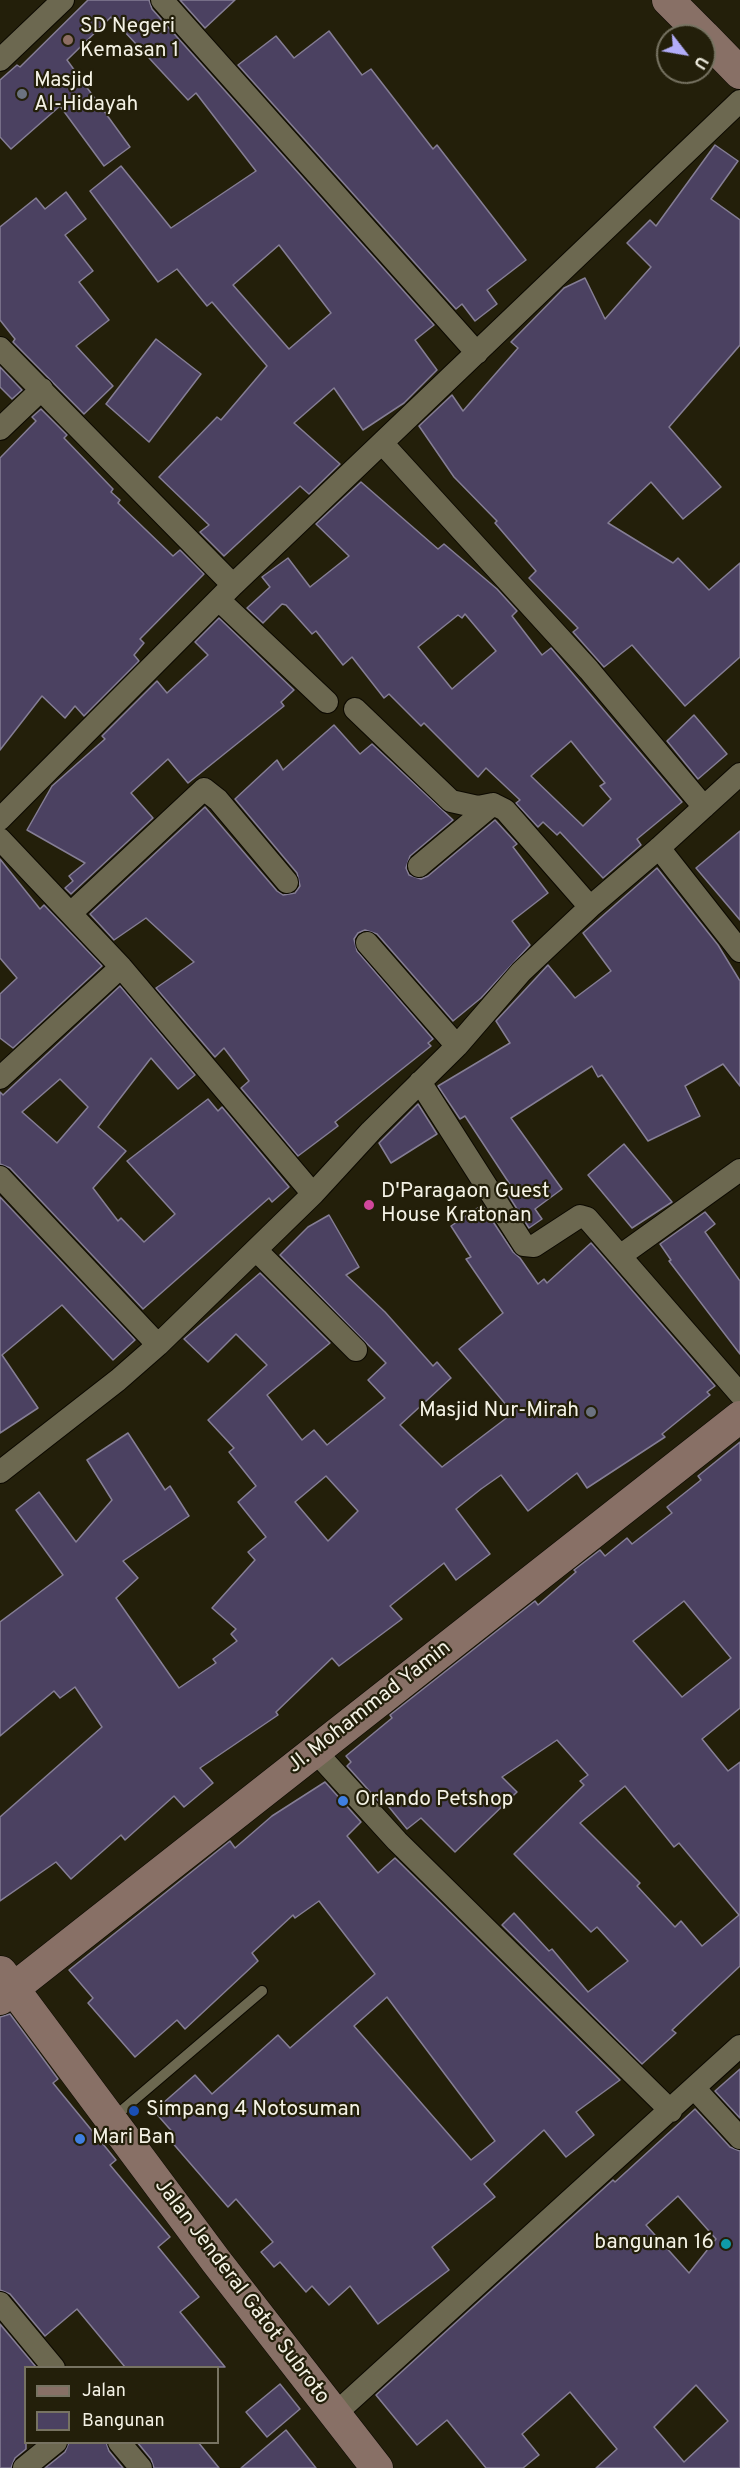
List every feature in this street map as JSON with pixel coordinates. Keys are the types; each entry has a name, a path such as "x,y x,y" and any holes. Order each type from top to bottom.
{"main road":[{"path":"668,0 692,24"},
{"path":"716,48 740,73"},
{"name":"Jl. Mohammad Yamin","path":"4,1986 315,1751 740,1417"},
{"name":"Jalan Jenderal Gatot Subroto","path":"4,1986 111,2120 377,2468"}],"street":[{"path":"0,60 63,0"},
{"path":"162,0 477,353"},
{"path":"0,819 226,593 740,101"},
{"path":"0,348 42,389 327,702"},
{"path":"0,429 42,389"},
{"path":"383,444 589,670 704,807"},
{"path":"355,709 451,801 478,807 493,804 505,810 590,907"},
{"path":"0,1472 118,1380 158,1345 314,1194 371,1131 457,1046 521,972 590,907 740,774"},
{"path":"71,913 204,789 218,800 287,882"},
{"path":"419,866 493,804"},
{"path":"0,839 121,967 314,1194"},
{"path":"659,848 740,951"},
{"path":"367,943 457,1046"},
{"path":"0,1078 121,967"},
{"path":"420,1082 524,1245 534,1246 583,1216 590,1220 740,1394"},
{"path":"620,1256 740,1170"},
{"path":"0,1177 158,1345"},
{"path":"257,1251 356,1350"},
{"path":"315,1751 398,1841 671,2111"},
{"path":"334,2414 671,2111 740,2046"},
{"path":"694,2089 740,2138"},
{"path":"0,2303 53,2366"},
{"path":"24,2468 54,2444"},
{"path":"121,2444 141,2468"}],"lane":[{"path":"111,2120 262,1991"}],"building":[{"path":"88,0 149,0 152,9 434,325 415,340 437,370 404,403 363,430 334,388 294,423 340,464 309,494 300,486 224,556 200,532 209,525 159,477 217,417 221,420 267,366 212,302 207,306 177,269 158,282 90,191 121,166 171,228 256,171 196,93 188,100 111,17 67,60 130,147 104,166 60,106 11,149 0,137 0,80 17,65 20,67","holes":["279,245 331,313 289,349 233,285"]},
{"path":"180,0 235,0 205,28"},
{"path":"329,31 362,75 371,69 433,149 437,145 526,260 487,290 497,304 475,321 462,304 456,309 238,65 276,36 294,58"},
{"path":"715,145 738,161 711,199 740,220 740,345 669,427 721,487 683,519 651,482 608,523 673,563 678,558 709,590 740,563 740,657 685,706 632,645 604,667 573,632 578,628 529,578 536,571 495,523 497,521 454,477 419,426 452,395 463,411 518,348 511,342 564,288 585,278 605,319 651,267 627,243 650,220 656,226"},
{"path":"66,192 86,219 65,235 93,271 79,282 109,320 76,346 113,386 84,414 13,342 15,339 0,320 0,227 36,198 45,209"},
{"path":"156,339 201,374 149,442 106,404"},
{"path":"0,367 22,390 12,399 0,387"},
{"path":"41,409 67,435 64,438 113,489 111,492 120,500 118,503 173,556 180,550 204,574 140,639 144,643 134,655 139,661 84,716 75,706 65,718 42,696 0,750 0,458 36,421 32,417"},
{"path":"361,482 438,549 444,544 497,589 517,611 512,616 542,655 551,648 682,802 637,839 641,845 603,878 560,832 557,835 543,822 538,827 516,803 520,800 486,768 478,777 424,723 421,726 389,694 384,698 352,657 343,665 316,631 312,634 286,605 282,604 263,623 247,608 270,587 262,577 288,558 310,587 349,556 316,524","holes":["465,614 496,651 452,689 418,647 458,615 462,618","571,741 605,783 600,786 611,799 583,826 531,776"]},
{"path":"219,618 294,690 281,702 284,706 188,783 168,759 131,793 153,818 71,894 65,888 73,881 69,876 85,863 27,830 52,786 105,739 102,736 157,681 167,693 208,655 195,642"},
{"path":"694,715 727,754 698,779 667,741"},
{"path":"334,725 360,754 372,744 453,820 410,856 406,868 409,875 421,879 428,876 495,820 517,844 513,847 548,893 512,921 530,945 481,998 453,1021 377,934 365,930 358,933 354,939 357,951 433,1039 428,1043 431,1046 335,1122 338,1126 298,1156 241,1088 249,1081 224,1048 215,1057 156,988 194,962 146,918 114,940 90,914 205,807 277,891 283,895 295,893 300,886 297,873 235,799 277,760 283,770"},
{"path":"740,831 740,920 696,868"},
{"path":"0,859 40,909 44,905 102,966 13,1048 0,1038 0,994 17,978 0,958"},
{"path":"657,868 718,945 740,981 740,1086 723,1064 685,1086 700,1116 648,1141 602,1075 598,1077 592,1066 511,1118 562,1189 535,1209 542,1219 529,1228 505,1190 511,1186 465,1116 460,1119 438,1086 510,1043 496,1021 548,965 575,998 611,971 583,933"},
{"path":"120,986 195,1075 178,1089 151,1058 98,1127 126,1151 93,1188 118,1221 121,1218 144,1242 175,1214 127,1161 208,1099 218,1111 222,1107 289,1187 272,1202 269,1198 143,1309 10,1168 0,1164 0,1092 3,1095","holes":["60,1079 88,1107 57,1143 22,1112"]},
{"path":"418,1104 437,1134 391,1163 379,1143"},
{"path":"624,1144 672,1202 632,1228 588,1175"},
{"path":"0,1197 135,1340 113,1360 62,1305 2,1355 38,1408 0,1433"},
{"path":"482,1205 513,1252 520,1258 538,1284 544,1279 547,1283 591,1243 715,1386 707,1392 710,1395 662,1434 665,1437 587,1488 577,1473 528,1511 501,1475 481,1489 456,1509 490,1554 456,1580 444,1563 390,1606 402,1619 339,1666 332,1658 276,1712 278,1715 200,1768 213,1783 184,1807 174,1796 125,1840 121,1835 71,1879 56,1862 0,1901 0,1817 102,1727 75,1687 60,1698 54,1691 0,1736 0,1622 63,1575 16,1510 39,1492 76,1542 112,1500 87,1460 128,1433 165,1490 170,1486 189,1516 123,1561 138,1578 116,1598 179,1688 216,1663 213,1659 237,1641 231,1634 236,1629 212,1608 255,1560 248,1552 266,1537 238,1502 256,1486 229,1452 234,1448 208,1420 267,1365 236,1334 208,1362 184,1339 260,1273 330,1343 267,1395 302,1440 314,1430 327,1445 385,1398 368,1380 386,1363 280,1255 308,1227 329,1215 359,1267 346,1275 385,1312 433,1366 437,1362 451,1378 400,1425 442,1467 513,1413 459,1349 503,1313 466,1259 471,1257 451,1226","holes":["326,1476 358,1511 328,1541 295,1502"]},
{"path":"705,1212 715,1224 705,1232 740,1281 740,1354 669,1261 671,1260 660,1244"},
{"path":"740,1442 740,1708 702,1739 728,1771 740,1762 740,1966 672,2030 676,2033 642,2064 502,1925 514,1913 549,1951 552,1949 588,1992 628,1961 597,1927 591,1932 514,1854 584,1785 580,1781 588,1775 557,1740 502,1777 517,1792 455,1852 421,1818 407,1829 384,1801 381,1804 347,1766 351,1762 346,1756 392,1718 390,1715 535,1601 538,1605 576,1572 574,1570 600,1550 605,1556 627,1538 632,1544 672,1513 667,1507 701,1480 698,1476","holes":["684,1601 731,1658 682,1697 633,1641","625,1786 674,1847 679,1843 739,1915 702,1946 681,1921 675,1927 637,1886 640,1883 580,1823"]},
{"path":"325,1782 361,1822 347,1836 378,1873 395,1858 620,2080 576,2112 594,2135 566,2157 544,2130 484,2184 495,2197 432,2247 449,2270 378,2324 350,2286 329,2305 312,2286 306,2292 280,2262 274,2267 261,2252 273,2242 236,2199 228,2207 170,2140 175,2135 154,2111 195,2075 212,2094 278,2035 290,2048 375,1974 319,1901 295,1918 293,1915 252,1953 258,1961 185,2029 177,2020 135,2057 88,2003 93,1998 69,1970 230,1841 235,1848 272,1816","holes":["387,1997 495,2141 471,2160 354,2026"]},
{"path":"10,2014 58,2079 53,2083 116,2160 110,2165 170,2237 158,2247 199,2297 180,2312 225,2367 124,2366 77,2309 45,2336 10,2294 0,2290 0,2017"},
{"path":"740,2069 740,2118 715,2091"},
{"path":"695,2109 730,2147 740,2151 740,2468 596,2468 617,2449 570,2392 522,2434 539,2455 523,2468 486,2468 447,2420 417,2445 376,2395 613,2180 615,2182","holes":["678,2196 716,2239 689,2273 646,2225","696,2385 728,2421 684,2462 654,2427"]},
{"path":"0,2324 35,2366 24,2366 24,2444 26,2444 26,2449 15,2458 11,2468 0,2468"},
{"path":"280,2384 300,2409 267,2437 246,2412"},
{"path":"286,2430 316,2468 241,2468"},
{"path":"68,2444 107,2444 109,2451 123,2468 45,2468 65,2452"},
{"path":"139,2444 200,2444 219,2468 154,2468 151,2459"}],"place":[{"name":"SD Negeri Kemasan 1","path":"68,40"},
{"name":"Masjid Al-Hidayah","path":"22,94"},
{"name":"D'Paragaon Guest House Kratonan","path":"369,1205"},
{"name":"Masjid Nur-Mirah","path":"591,1412"},
{"name":"Orlando Petshop","path":"343,1801"},
{"name":"Simpang 4 Notosuman","path":"134,2111"},
{"name":"Mari Ban","path":"80,2139"},
{"name":"bangunan 16","path":"726,2244"}]}
